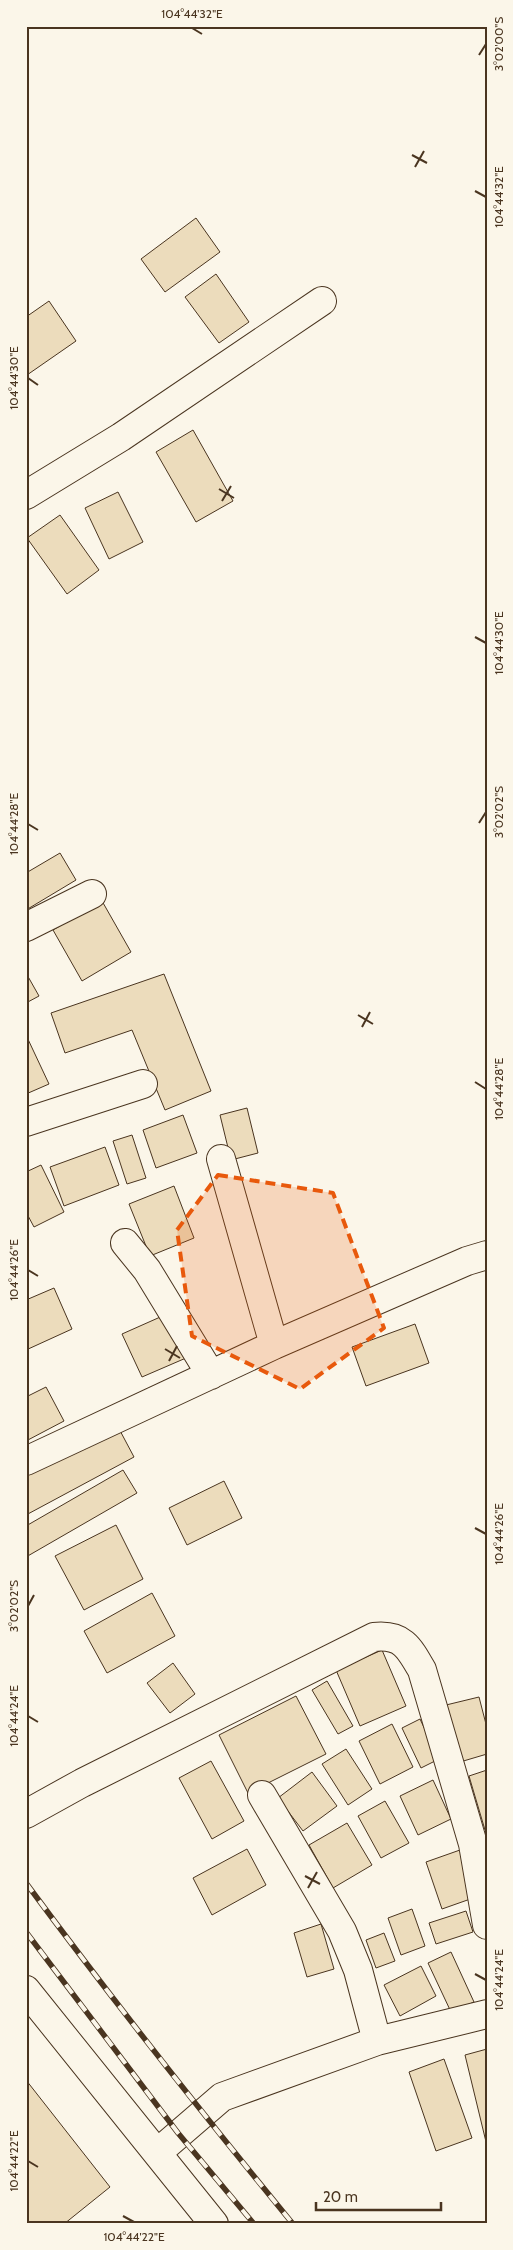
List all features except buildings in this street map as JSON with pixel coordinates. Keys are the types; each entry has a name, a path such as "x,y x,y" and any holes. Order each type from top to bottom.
{"street":[{"path":"26,495 121,437 322,301"},
{"path":"26,927 92,894"},
{"path":"26,1122 143,1084"},
{"path":"220,1160 274,1345"},
{"path":"126,1243 147,1270 211,1375"},
{"path":"26,1461 274,1345 466,1261 487,1255"},
{"path":"26,1814 82,1783 374,1637 390,1635 408,1647 422,1670 473,1844 487,1925"},
{"path":"262,1796 342,1931 358,1970 377,2041"},
{"path":"26,1990 214,2224"},
{"path":"157,2153 222,2097 377,2041 487,2014"}],"highlighted area":[{"path":"218,1175 333,1193 384,1328 300,1389 192,1336 177,1230"}],"railway":[{"path":"26,1883 157,2055 293,2224"},
{"path":"26,1932 178,2133 254,2224"}]}
